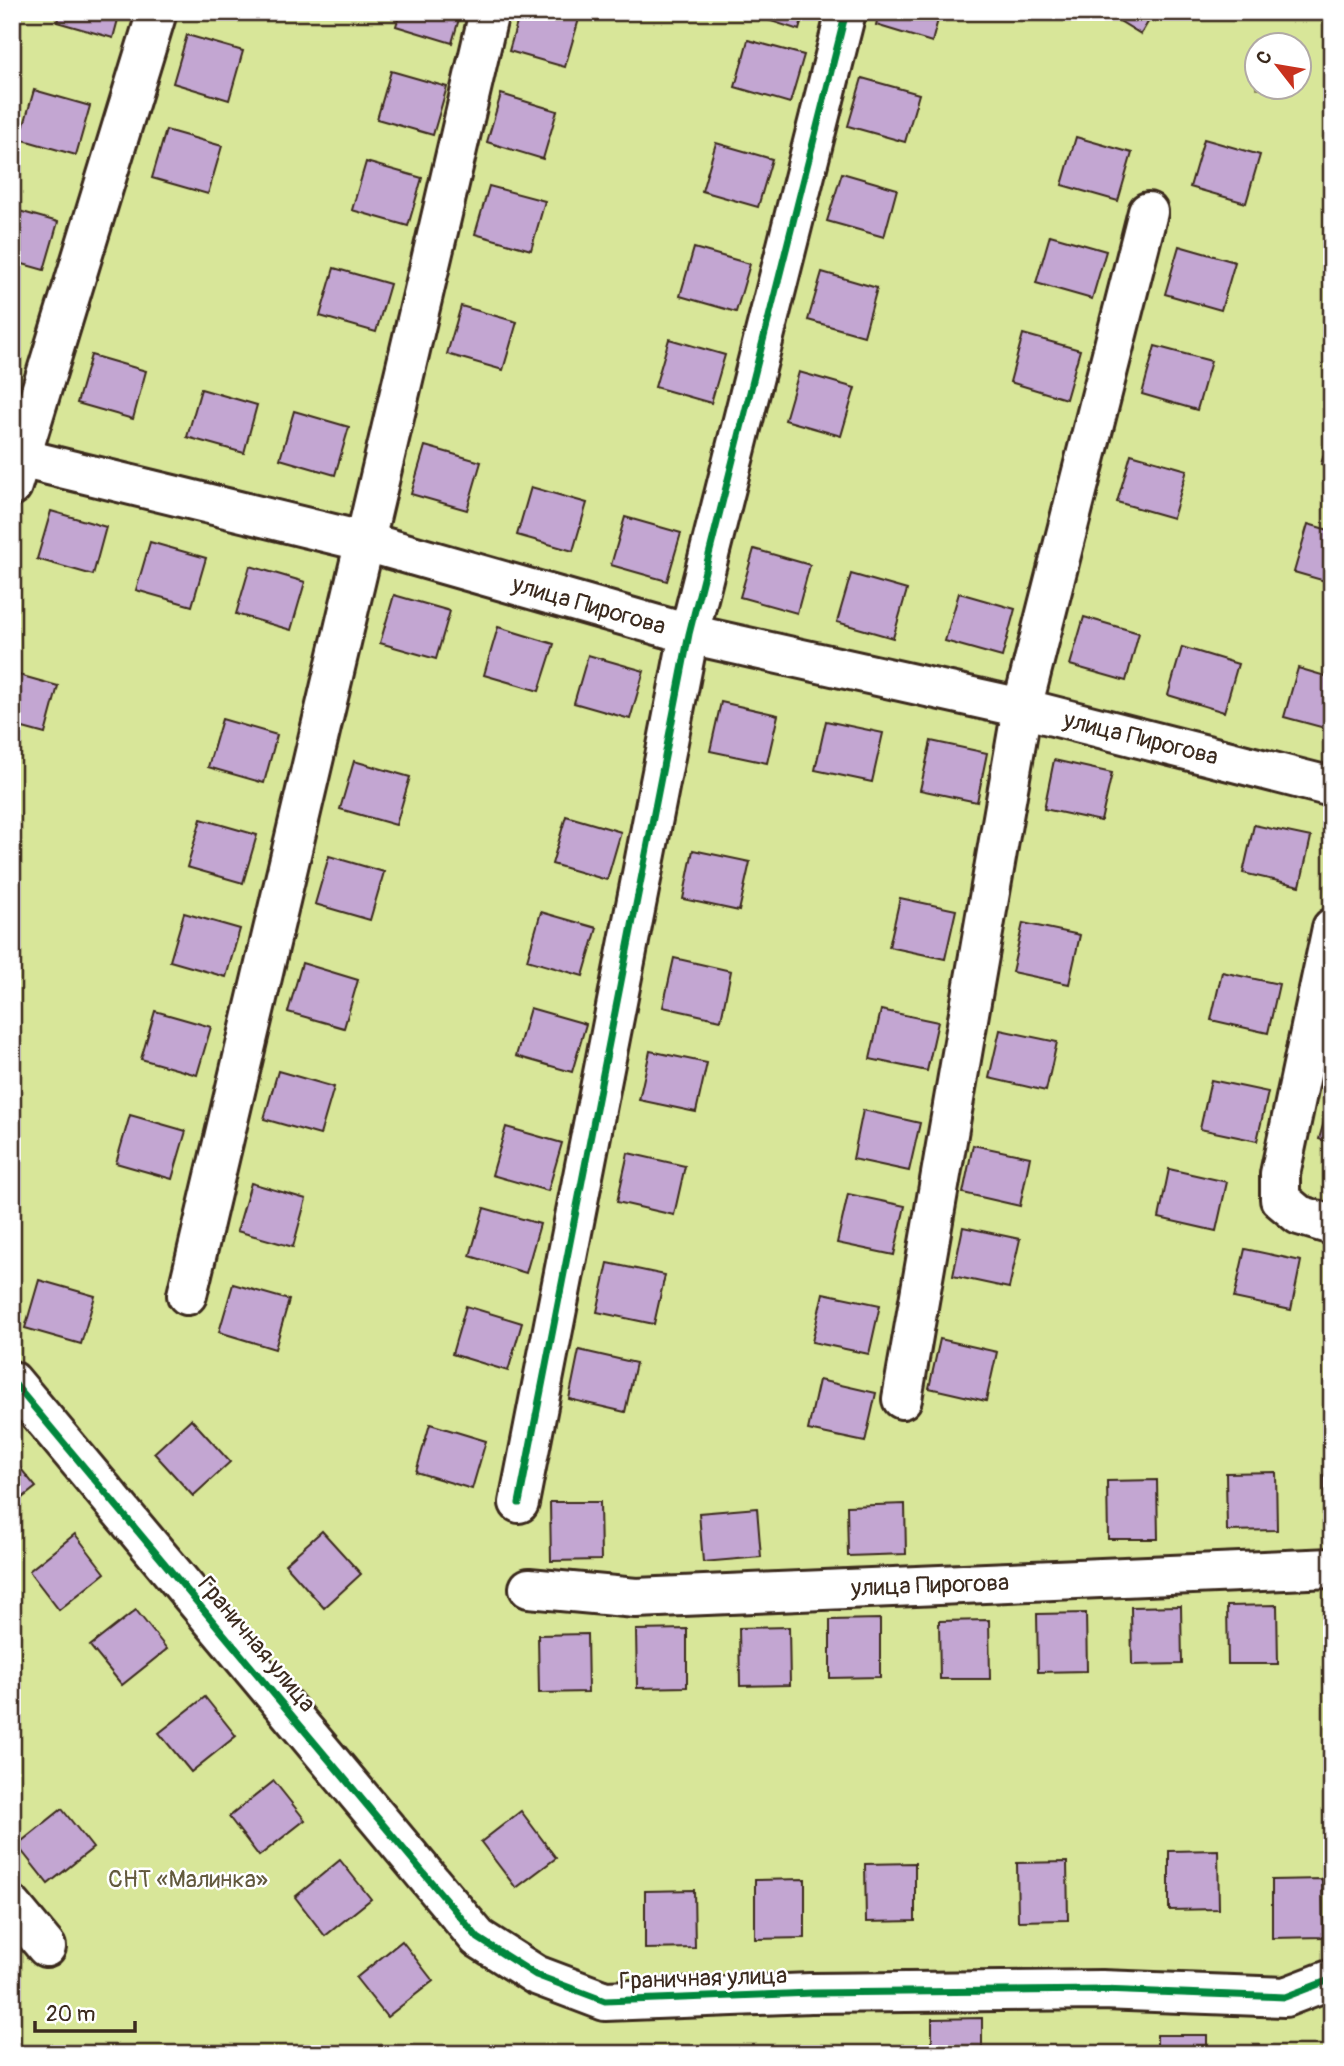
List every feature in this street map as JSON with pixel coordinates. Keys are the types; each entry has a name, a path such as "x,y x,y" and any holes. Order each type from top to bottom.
{"street":[{"path":"15,466 157,12"},
{"path":"187,1295 489,12"},
{"path":"519,1503 690,634 846,12"},
{"path":"902,1399 1022,708 1148,212"},
{"name":"улица Пирогова","path":"15,466 366,542 690,634 1022,708 1332,787"},
{"path":"1332,928 1280,1174 1280,1199 1299,1215 1332,1224"},
{"name":"Граничная улица","path":"12,1381 478,1938 536,1975 605,2001 811,1993 1088,1990 1285,1997 1332,1979"},
{"name":"улица Пирогова","path":"529,1588 636,1598 1332,1568"},
{"path":"12,1906 46,1947"}],"green space":[{"name":"СНТ «Малинка»","path":"12,12 1332,12 1332,2054 12,2054"}],"building":[{"path":"60,12 120,12 113,38 57,22"},
{"path":"400,12 461,12 452,43 396,26"},
{"path":"520,12 554,12 579,19 565,67 509,51"},
{"path":"743,12 804,12 799,30"},
{"path":"879,12 940,12 932,42 876,25"},
{"path":"1105,12 1154,12 1141,34"},
{"path":"187,35 243,51 229,100 173,83"},
{"path":"748,40 804,55 790,103 735,87"},
{"path":"391,71 447,87 433,135 377,119"},
{"path":"862,78 919,94 905,142 848,126"},
{"path":"34,90 90,106 76,155 20,139"},
{"path":"501,94 557,111 543,159 487,142"},
{"path":"166,130 222,146 208,194 152,178"},
{"path":"1076,137 1132,153 1118,201 1062,185"},
{"path":"1204,139 1260,155 1246,203 1190,187"},
{"path":"716,143 772,159 758,207 702,191"},
{"path":"366,162 422,178 408,226 352,210"},
{"path":"842,173 897,189 884,237 827,221"},
{"path":"489,186 545,201 531,250 475,234"},
{"path":"12,209 58,222 44,270 12,261"},
{"path":"1050,235 1106,251 1092,299 1036,283"},
{"path":"1179,246 1235,262 1221,310 1165,294"},
{"path":"694,248 750,264 736,312 680,296"},
{"path":"334,268 390,284 376,332 320,316"},
{"path":"822,272 877,288 864,336 808,320"},
{"path":"461,306 517,322 503,370 447,354"},
{"path":"1023,334 1080,350 1066,399 1010,382"},
{"path":"669,339 725,355 711,403 655,387"},
{"path":"1155,346 1211,361 1197,410 1142,394"},
{"path":"91,355 146,371 133,419 77,403"},
{"path":"799,372 855,388 841,436 785,420"},
{"path":"201,389 257,405 244,453 187,437"},
{"path":"294,411 349,427 335,475 280,459"},
{"path":"1332,428 1332,467 1321,464"},
{"path":"425,446 481,462 467,510 411,494"},
{"path":"1131,454 1187,470 1173,518 1117,502"},
{"path":"531,487 587,503 573,551 517,535"},
{"path":"51,511 106,527 93,575 37,559"},
{"path":"625,517 681,533 667,581 611,565"},
{"path":"1308,524 1332,531 1332,583 1294,572"},
{"path":"150,542 206,558 192,606 136,590"},
{"path":"754,549 810,565 797,613 740,597"},
{"path":"250,566 305,582 291,630 236,614"},
{"path":"851,574 907,590 893,638 837,622"},
{"path":"959,593 1015,609 1002,657 945,641"},
{"path":"394,595 450,611 436,659 380,643"},
{"path":"1084,617 1139,633 1126,681 1070,665"},
{"path":"498,627 554,644 539,691 484,675"},
{"path":"1182,647 1238,664 1224,712 1168,695"},
{"path":"588,655 644,671 630,719 574,703"},
{"path":"1298,668 1332,678 1332,730 1284,717"},
{"path":"12,673 58,686 45,734 12,725"},
{"path":"721,702 778,715 767,763 710,751"},
{"path":"222,719 277,735 264,783 208,767"},
{"path":"826,721 883,733 872,782 815,770"},
{"path":"931,741 987,753 977,802 920,790"},
{"path":"1054,760 1112,773 1101,821 1044,809"},
{"path":"354,761 410,777 396,825 340,809"},
{"path":"566,816 621,832 607,880 552,864"},
{"path":"201,819 257,835 243,883 187,867"},
{"path":"1254,825 1311,837 1300,886 1243,873"},
{"path":"693,850 750,862 739,911 683,899"},
{"path":"329,856 384,872 370,920 315,904"},
{"path":"900,898 956,910 945,959 889,947"},
{"path":"541,912 597,928 583,976 527,960"},
{"path":"184,913 240,929 226,977 170,961"},
{"path":"1023,923 1080,935 1069,984 1012,972"},
{"path":"674,958 731,971 721,1020 663,1007"},
{"path":"302,963 358,980 344,1028 288,1012"},
{"path":"1222,972 1279,984 1268,1033 1211,1020"},
{"path":"530,1008 586,1024 572,1072 516,1056"},
{"path":"881,1010 938,1022 927,1071 870,1059"},
{"path":"155,1011 211,1027 197,1075 141,1059"},
{"path":"1000,1030 1057,1042 1046,1091 989,1078"},
{"path":"650,1051 707,1063 696,1112 639,1100"},
{"path":"278,1071 334,1087 320,1135 264,1119"},
{"path":"1211,1080 1268,1092 1257,1141 1200,1129"},
{"path":"1332,1094 1332,1143 1319,1139"},
{"path":"863,1110 920,1123 909,1171 853,1159"},
{"path":"130,1115 186,1131 172,1179 116,1163"},
{"path":"506,1127 562,1143 548,1191 492,1175"},
{"path":"973,1145 1030,1157 1020,1206 963,1193"},
{"path":"628,1153 685,1166 674,1215 617,1202"},
{"path":"1169,1169 1227,1182 1216,1231 1159,1218"},
{"path":"251,1183 306,1199 293,1247 237,1231"},
{"path":"848,1194 905,1206 894,1255 837,1243"},
{"path":"484,1208 540,1224 526,1273 470,1256"},
{"path":"963,1227 1020,1239 1009,1288 953,1276"},
{"path":"1245,1249 1301,1261 1291,1310 1234,1298"},
{"path":"608,1263 665,1275 654,1324 597,1312"},
{"path":"39,1280 95,1296 81,1344 25,1328"},
{"path":"233,1284 289,1300 275,1349 219,1332"},
{"path":"823,1293 880,1305 869,1354 812,1342"},
{"path":"466,1306 522,1323 508,1371 452,1354"},
{"path":"940,1339 997,1352 986,1401 929,1388"},
{"path":"579,1350 636,1363 625,1412 569,1399"},
{"path":"819,1380 876,1393 865,1442 808,1430"},
{"path":"191,1419 230,1462 193,1496 154,1453"},
{"path":"430,1424 486,1441 472,1489 416,1472"},
{"path":"12,1458 36,1487 12,1506"},
{"path":"1276,1472 1277,1530 1227,1531 1226,1473"},
{"path":"1324,1476 1332,1476 1332,1534 1325,1534"},
{"path":"1157,1480 1158,1539 1108,1539 1107,1481"},
{"path":"550,1502 600,1502 601,1560 551,1561"},
{"path":"905,1504 906,1554 848,1556 847,1506"},
{"path":"757,1508 761,1557 703,1562 699,1513"},
{"path":"322,1531 361,1574 324,1608 285,1564"},
{"path":"75,1534 105,1573 59,1610 29,1571"},
{"path":"1277,1605 1278,1664 1228,1664 1227,1606"},
{"path":"1181,1606 1182,1664 1132,1665 1131,1607"},
{"path":"136,1610 167,1649 122,1685 90,1646"},
{"path":"1086,1613 1087,1671 1038,1672 1037,1614"},
{"path":"880,1619 880,1677 830,1678 830,1620"},
{"path":"989,1620 990,1679 940,1679 939,1621"},
{"path":"789,1627 790,1685 740,1686 739,1628"},
{"path":"687,1629 687,1687 637,1688 636,1630"},
{"path":"587,1634 588,1692 539,1693 538,1635"},
{"path":"205,1697 236,1736 191,1772 159,1733"},
{"path":"274,1781 305,1820 259,1856 229,1817"},
{"path":"62,1809 93,1848 48,1884 17,1845"},
{"path":"521,1811 556,1858 516,1888 481,1842"},
{"path":"1218,1850 1219,1909 1169,1910 1169,1851"},
{"path":"340,1860 371,1899 325,1936 295,1897"},
{"path":"1067,1862 1068,1920 1018,1921 1017,1863"},
{"path":"915,1863 915,1921 866,1922 865,1864"},
{"path":"805,1879 805,1938 755,1939 755,1880"},
{"path":"1322,1879 1323,1937 1272,1938 1272,1880"},
{"path":"694,1890 695,1948 645,1949 645,1891"},
{"path":"402,1941 433,1981 387,2017 356,1978"},
{"path":"982,2018 982,2054 932,2054 932,2019"},
{"path":"1157,2035 1207,2035 1207,2054 1157,2054"}],"cycle path":[{"path":"519,1503 689,634 846,12"},
{"path":"12,1381 478,1938 536,1975 605,2001 811,1993 1102,1990 1285,1997 1332,1979"}]}
